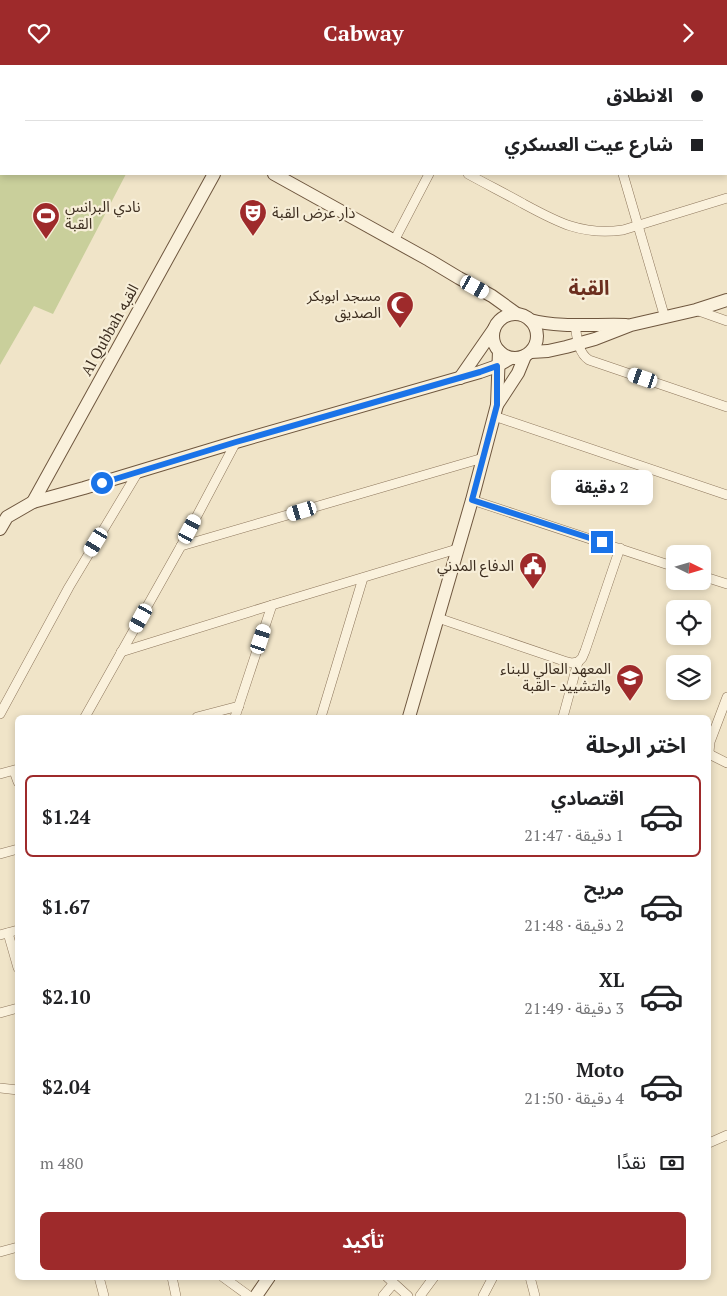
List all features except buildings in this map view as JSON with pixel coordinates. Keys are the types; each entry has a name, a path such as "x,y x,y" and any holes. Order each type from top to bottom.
{"street":[{"name":"Al Qubbah القبه","path":"33,502 213,175"},
{"path":"276,175 492,296 517,314 540,322 575,325 631,325"},
{"path":"394,241 428,175"},
{"path":"470,175 557,221 590,231 607,232 638,226 727,198"},
{"path":"623,175 665,318"},
{"path":"494,329 494,345 498,351 504,356 518,359 528,354 595,339 631,325 727,301"},
{"path":"696,310 727,321"},
{"path":"460,377 498,323 503,318 517,314"},
{"path":"496,410 528,354 535,346 537,332 535,325 530,319"},
{"path":"575,325 583,354 589,360 727,407"},
{"path":"408,715 438,619 496,410 498,351"},
{"path":"0,529 4,514 33,502 84,489 236,442 480,372 497,366 511,358"},
{"path":"496,410 727,495"},
{"path":"86,715 181,546 236,442"},
{"path":"181,546 484,457"},
{"path":"0,714 69,587 138,472"},
{"path":"472,500 666,564"},
{"path":"564,715 578,662 585,651 620,548"},
{"path":"121,652 457,549"},
{"path":"322,715 363,578"},
{"path":"711,579 727,584"},
{"path":"237,715 272,605"},
{"path":"438,619 564,661 578,662"},
{"path":"711,740 727,697"},
{"path":"205,715 239,706"},
{"path":"711,755 727,763"},
{"path":"0,774 15,770"},
{"path":"0,854 15,850"},
{"path":"4,934 15,961"},
{"path":"0,1013 15,1009"},
{"path":"0,1088 15,1090"},
{"path":"711,1142 727,1135"},
{"path":"0,1252 15,1248"},
{"path":"100,1280 104,1296"},
{"path":"173,1280 176,1296"},
{"path":"227,1280 249,1296"},
{"path":"256,1296 266,1280"},
{"path":"420,1296 432,1280"},
{"path":"483,1296 491,1280"},
{"path":"531,1280 535,1296"},
{"path":"383,1296 390,1281 408,1296"}],"green space":[{"name":"نادي البرانس القبة","path":"0,175 125,175 53,314 34,306 0,365"}],"place":[{"name":"دار عرض القبة","path":"253,237"},
{"name":"نادي البرانس القبة","path":"46,240"},
{"name":"مسجد ابوبكر الصديق","path":"400,329"},
{"name":"الدفاع المدني","path":"533,590"},
{"name":"المعهد العالي للبناء والتشييد -القبة","path":"630,702"}],"district":[{"name":"القبة","path":"589,288"}],"route":[{"path":"102,483 497,366 497,405 472,500 602,542"}]}
